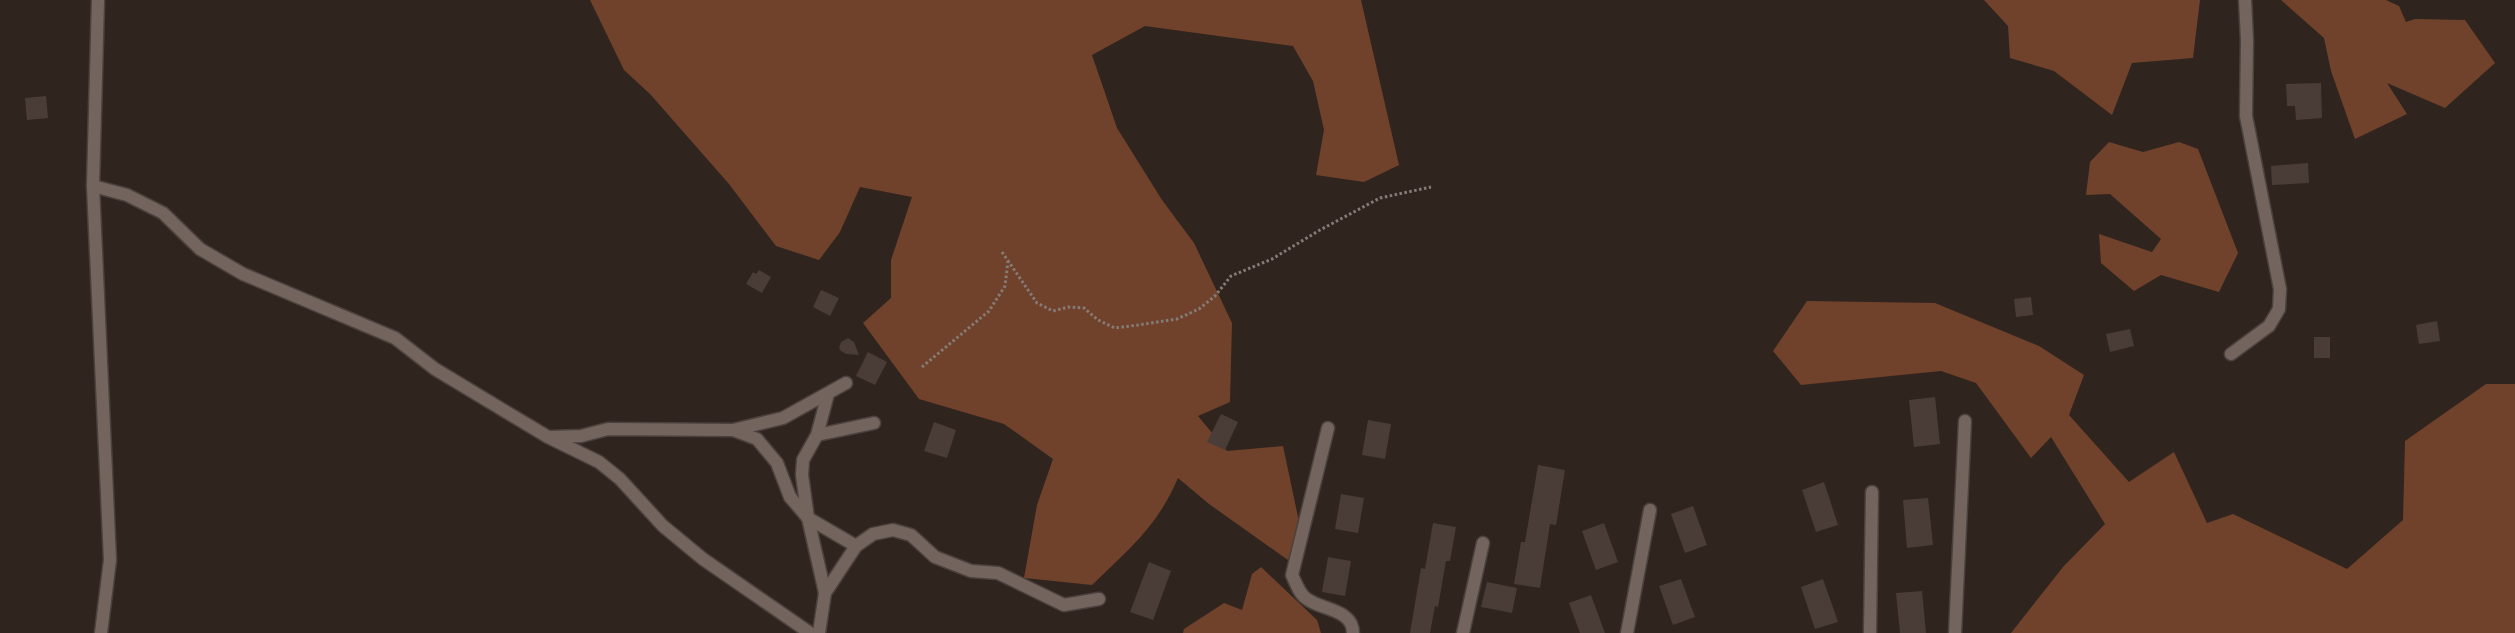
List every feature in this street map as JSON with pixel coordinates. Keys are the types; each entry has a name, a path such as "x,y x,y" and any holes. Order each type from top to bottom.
{"street":[{"path":"98,0 93,186 110,560 101,633"},
{"path":"2231,354 2269,326 2279,309 2280,289 2246,116 2247,40 2245,0"},
{"path":"93,186 127,195 163,213 200,248 243,274 395,338 435,369 548,437 599,462 620,479 663,526 703,559 810,633"},
{"path":"548,437 581,436 608,429 733,430 783,418 846,383"},
{"path":"819,633 825,593 808,518 803,460 817,435 828,394"},
{"path":"1955,633 1965,421"},
{"path":"817,435 874,423"},
{"path":"1328,428 1292,575 1298,590 1306,599 1336,611 1347,618 1352,633"},
{"path":"733,430 757,439 777,463 790,497 808,518 856,546"},
{"path":"1870,633 1872,492"},
{"path":"1627,633 1650,510"},
{"path":"825,593 856,546 873,534 893,530 911,535 935,557 971,572 998,573 1064,605 1099,599"},
{"path":"1463,633 1483,543"}],"path":[{"path":"1002,252 1037,303 1053,310 1068,306 1084,308 1098,320 1115,328 1177,319 1215,296 1231,276 1272,259 1380,198 1431,187"},
{"path":"922,367 990,311 1005,286 1008,260"}],"shaded area":[{"path":"590,0 1361,0 1399,165 1364,182 1316,175 1324,130 1313,81 1293,46 1145,26 1092,55 1117,128 1162,200 1194,243 1232,323 1230,402 1198,416 1227,451 1283,446 1301,531 1288,560 1209,504 1178,478 1170,495 1151,524 1130,548 1092,585 1024,578 1037,505 1053,459 1004,424 919,399 863,323 891,298 891,260 912,197 860,187 840,232 819,260 776,246 729,184 650,94 624,70"},
{"path":"1984,0 2200,0 2193,58 2132,63 2112,115 2054,71 2010,58 2008,26"},
{"path":"2281,0 2386,0 2399,6 2406,22 2415,19 2465,20 2495,63 2445,108 2387,83 2407,114 2355,139 2331,71 2324,38"},
{"path":"2109,142 2143,152 2179,142 2198,149 2238,253 2219,292 2161,275 2134,291 2101,263 2099,234 2152,252 2161,239 2110,194 2086,195 2090,162"},
{"path":"1807,301 1935,303 2039,346 2084,375 2069,415 2129,482 2174,452 2207,523 2233,514 2347,569 2403,520 2405,441 2486,384 2515,384 2515,633 2011,633 2063,567 2105,524 2051,437 2031,458 1976,383 1941,371 1801,385 1773,351"},
{"path":"1261,567 1317,620 1321,633 1183,633 1184,629 1224,603 1242,610 1252,574"}],"building":[{"path":"2321,83 2322,118 2296,120 2295,106 2287,106 2286,84"},
{"path":"46,96 48,118 27,120 25,98"},
{"path":"2308,163 2309,183 2272,185 2271,166"},
{"path":"759,270 771,277 762,293 746,284 753,272 756,274"},
{"path":"821,290 839,298 830,316 813,307"},
{"path":"2031,297 2033,315 2016,317 2014,299"},
{"path":"2437,321 2440,341 2419,344 2416,325"},
{"path":"2130,329 2134,346 2110,352 2106,334"},
{"path":"2314,337 2330,337 2330,358 2314,358"},
{"path":"848,338 854,342 859,355 846,354 839,348 841,342"},
{"path":"868,352 887,362 875,385 856,376"},
{"path":"1935,397 1940,444 1914,447 1909,400"},
{"path":"1221,414 1238,422 1225,450 1207,442"},
{"path":"1368,420 1391,424 1385,459 1362,455"},
{"path":"934,422 956,430 947,458 924,451"},
{"path":"1538,465 1565,470 1556,525 1550,524 1540,588 1514,584 1521,542 1525,542"},
{"path":"1824,482 1838,525 1816,532 1802,490"},
{"path":"1341,494 1364,498 1358,533 1335,529"},
{"path":"1928,498 1933,545 1907,548 1903,500"},
{"path":"1693,506 1707,545 1685,553 1671,514"},
{"path":"1433,523 1456,527 1450,561 1446,561 1438,607 1435,606 1430,633 1410,633 1421,568 1425,569"},
{"path":"1604,523 1618,562 1596,570 1582,531"},
{"path":"1328,557 1351,561 1345,596 1322,592"},
{"path":"1149,562 1171,571 1153,620 1130,612"},
{"path":"1681,579 1695,617 1673,625 1659,586"},
{"path":"1823,579 1838,622 1815,629 1801,587"},
{"path":"1487,582 1517,588 1512,613 1481,607"},
{"path":"1922,591 1926,633 1900,633 1896,593"},
{"path":"1591,595 1605,633 1580,633 1569,603"}]}
